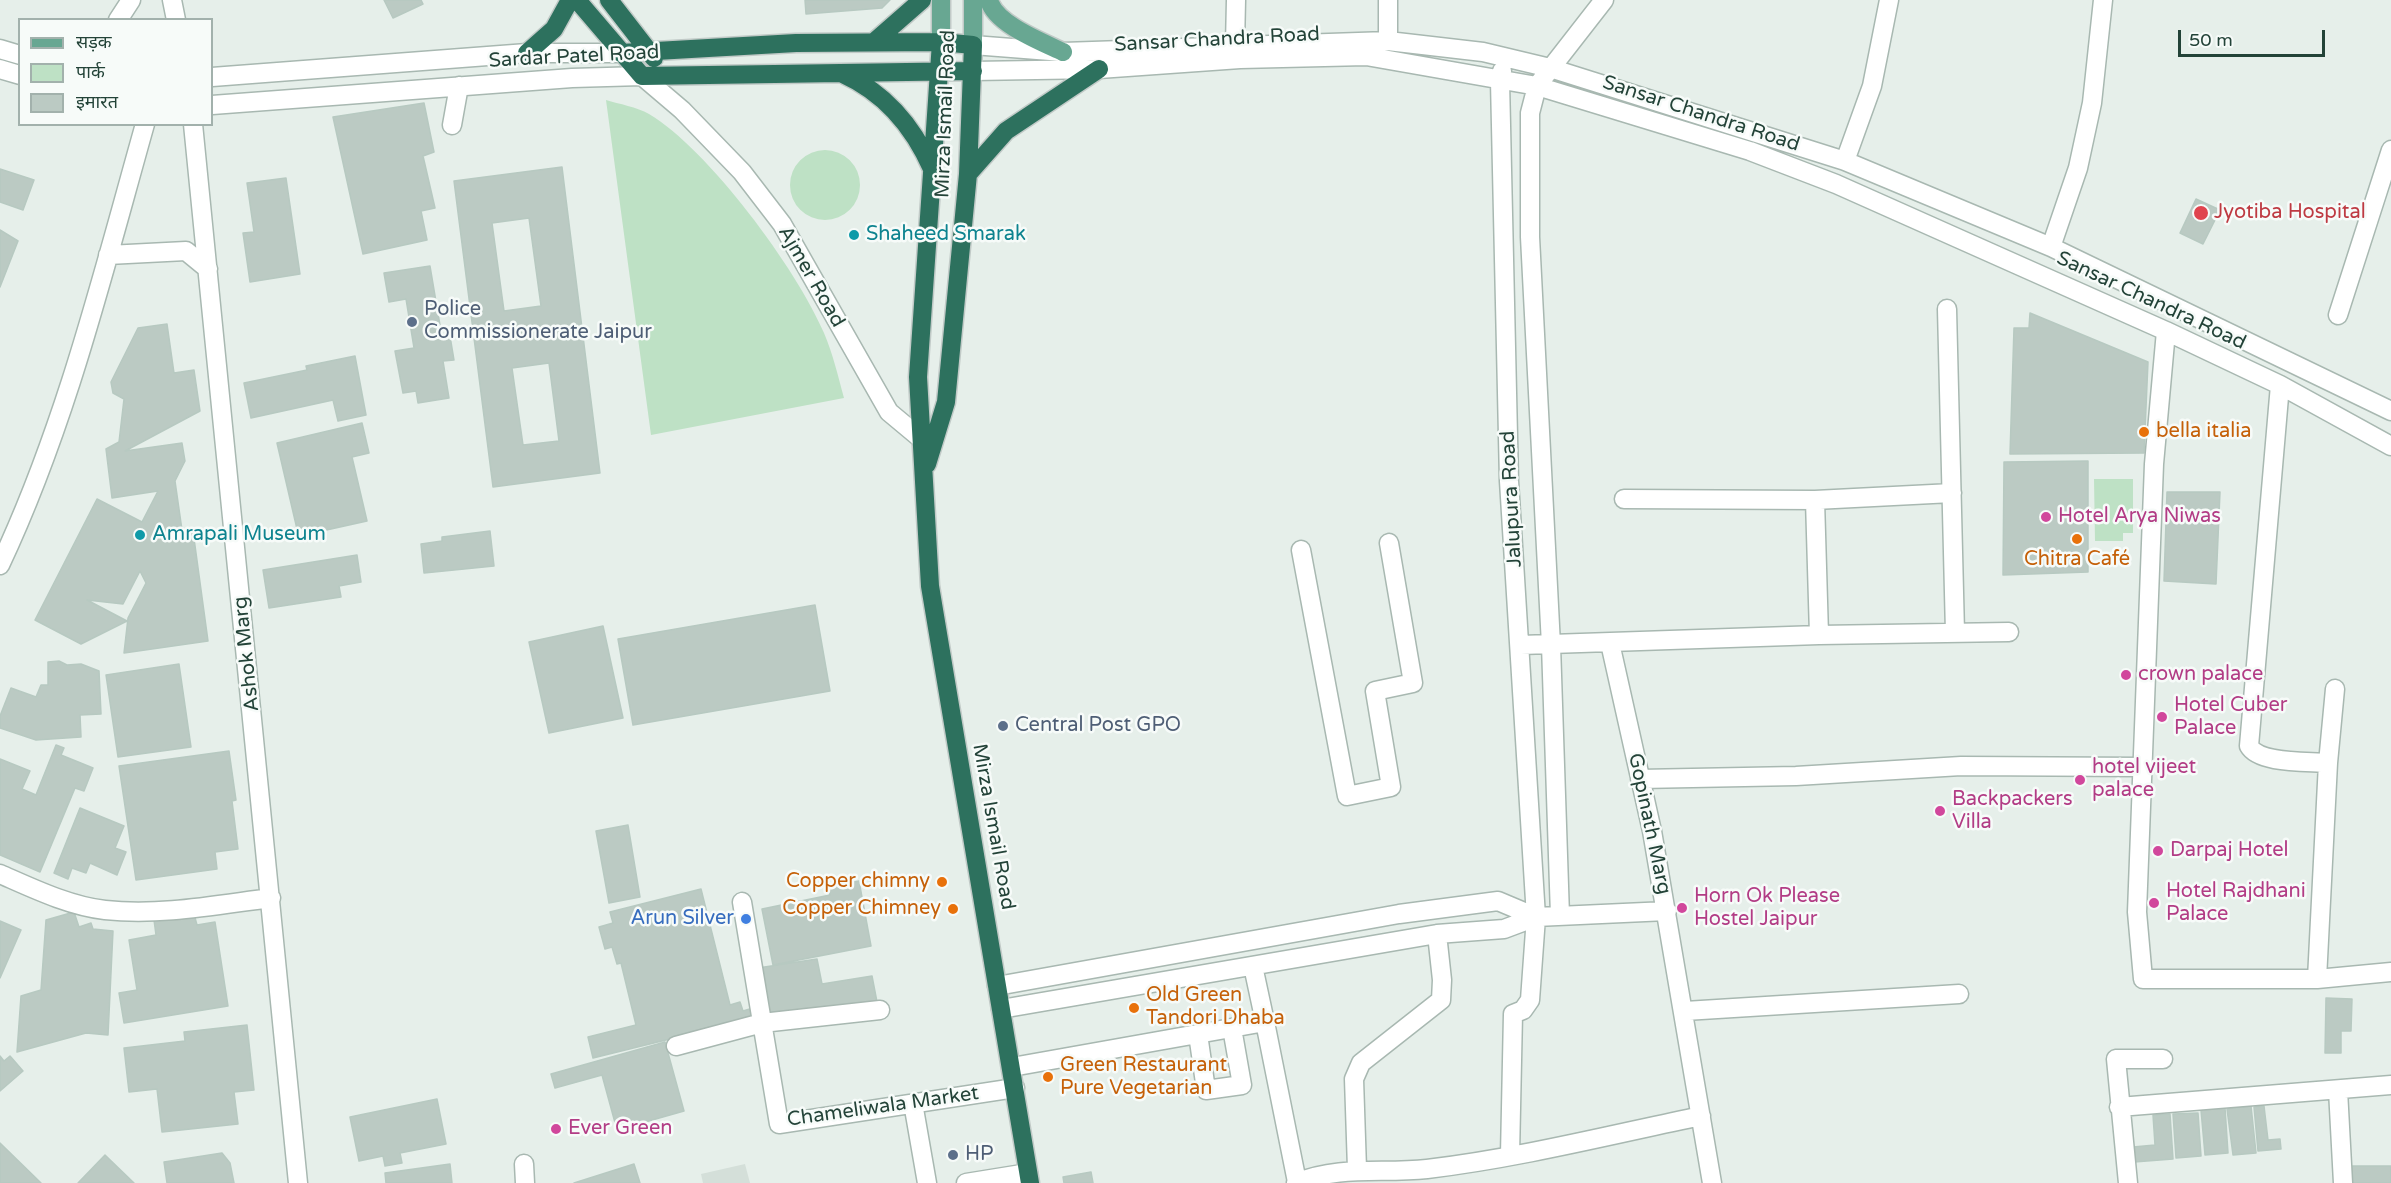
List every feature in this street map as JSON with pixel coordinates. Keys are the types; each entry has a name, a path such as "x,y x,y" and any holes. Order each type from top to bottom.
{"highway":[{"path":"527,53 554,28 570,0"},
{"path":"577,0 642,76"},
{"path":"609,0 665,74"},
{"path":"874,42 922,0"},
{"name":"Sardar Patel Road","path":"621,53 796,43 941,42"},
{"name":"Sansar Chandra Road","path":"941,42 973,45"},
{"name":"Mirza Ismail Road","path":"941,42 918,377 927,444 923,477 934,624 1012,1067 1029,1178"},
{"name":"Mirza Ismail Road","path":"927,444 946,402 968,174 973,45"},
{"path":"968,174 1006,131 1099,69"},
{"name":"Sardar Patel Road","path":"642,76 940,71"},
{"name":"Sansar Chandra Road","path":"940,71 973,71"},
{"path":"840,73 879,94 922,147 933,171"}],"main road":[{"name":"Mirza Ismail Road","path":"941,0 941,42"},
{"name":"Mirza Ismail Road","path":"973,0 973,45"},
{"path":"989,0 990,7 1014,28 1063,52"}],"street":[{"path":"119,18 131,0"},
{"path":"172,0 176,18"},
{"path":"1235,45 1236,0"},
{"path":"1388,0 1388,41"},
{"path":"1537,86 1604,0"},
{"path":"1845,161 1872,86 1889,0"},
{"path":"2051,247 2078,168 2092,103 2103,0"},
{"name":"Sansar Chandra Road","path":"973,45 1063,52 1388,41 1505,57 1550,68 1845,161 2051,247 2391,411"},
{"path":"0,49 18,54"},
{"name":"Sardar Patel Road","path":"213,77 527,53 621,53"},
{"name":"Sansar Chandra Road","path":"973,71 1099,69 1240,59 1366,56 1537,86 1750,151 1836,184 2166,331 2280,385 2391,446"},
{"name":"Jalupura Road","path":"1505,57 1500,81 1509,481 1521,645 1536,917 1530,1000 1523,1010 1513,1014 1510,1155"},
{"path":"0,69 18,74"},
{"name":"Ajmer Road","path":"665,74 682,110"},
{"name":"Sardar Patel Road","path":"213,105 459,86 642,76"},
{"name":"Ajmer Road","path":"642,76 682,110 742,172 782,224 889,412 927,444"},
{"path":"452,125 459,86"},
{"name":"Jalupura Road","path":"1537,86 1530,113 1530,237 1551,645 1560,916"},
{"path":"0,565 18,528 73,380 144,126"},
{"name":"Ashok Marg","path":"192,126 298,1183"},
{"path":"2338,315 2391,150"},
{"path":"108,255 186,251 208,269"},
{"path":"1947,309 1955,633"},
{"path":"2166,331 2154,464 2138,912 2143,979 2317,979 2391,972"},
{"path":"2280,385 2249,746 2252,753 2263,758 2328,763"},
{"path":"1624,499 1815,500 1952,493"},
{"path":"1815,500 1819,634"},
{"path":"1301,550 1347,796 1391,786 1375,692 1413,683 1389,543"},
{"path":"1521,645 1819,634 2008,632"},
{"name":"Gopinath Marg","path":"1610,643 1667,911 1712,1183"},
{"path":"2317,979 2328,763 2335,688"},
{"path":"1640,779 1796,776 1961,766 2144,767"},
{"path":"0,874 43,893 103,910 161,912 271,898"},
{"path":"997,986 1399,914 1465,905 1498,901 1536,917"},
{"name":"Chameliwala Market","path":"742,902 779,1124 1015,1088"},
{"path":"1001,1009 1437,934 1504,929 1536,917 1667,911"},
{"path":"1357,1169 1354,1079 1361,1063 1441,1000 1442,980 1437,934"},
{"path":"1253,966 1296,1183 1357,1169 1425,1169 1510,1155 1701,1116"},
{"path":"1685,1011 1959,994"},
{"path":"676,1046 762,1023 880,1010"},
{"path":"1012,1067 1265,1022"},
{"path":"1198,1034 1206,1090 1242,1084 1232,1028"},
{"path":"2128,1183 2116,1059 2163,1059"},
{"path":"2119,1107 2391,1085"},
{"path":"2338,1090 2343,1183"},
{"path":"913,1103 927,1183"},
{"path":"524,1164 525,1183"},
{"path":"966,1183 1029,1178"}],"shaded area":[{"path":"745,1164 750,1183 703,1183 701,1174"}],"green space":[{"path":"606,100 649,114 672,131 697,154 749,213 794,277 811,307 830,349 844,398 651,435"},
{"path":"818,150 832,150 845,156 854,165 860,178 858,198 850,210 832,220 818,220 805,214 796,205 790,192 790,178 796,165 805,156"},
{"path":"2094,479 2133,479 2133,533 2123,533 2123,541 2095,541"}],"building":[{"path":"384,0 421,0 423,4 393,18"},
{"path":"805,0 890,0 882,8 806,14"},
{"path":"424,103 434,152 423,156 435,208 421,211 427,240 363,254 333,117"},
{"path":"562,167 600,473 493,487 454,181","holes":["529,218 541,306 504,311 492,223","549,363 559,441 523,445 512,368"]},
{"path":"0,169 34,180 23,210 0,202"},
{"path":"286,178 300,274 250,282 243,233 254,232 247,183"},
{"path":"2196,199 2220,210 2203,244 2180,233"},
{"path":"0,230 18,241 0,287"},
{"path":"430,266 442,337 450,336 454,360 443,361 449,398 418,403 416,391 403,393 395,351 414,348 406,299 389,302 384,273"},
{"path":"2030,313 2148,362 2144,453 2010,454 2014,328 2029,328"},
{"path":"167,324 174,373 194,370 200,411 125,451 182,443 185,461 175,481 182,530 193,531 208,641 124,653 128,618 146,583 140,571 123,604 87,600 127,621 81,644 35,620 97,499 142,522 158,491 112,498 106,449 119,442 124,399 113,393 111,382 138,328"},
{"path":"355,356 366,415 338,421 333,400 251,418 244,383 307,370 306,366"},
{"path":"362,423 369,453 352,457 367,521 313,533 312,526 297,529 277,443"},
{"name":"Hotel Arya Niwas","path":"2088,461 2088,572 2003,575 2004,462"},
{"path":"2167,492 2220,492 2216,584 2164,581"},
{"path":"490,531 494,566 424,573 421,544 442,541 442,537"},
{"path":"357,555 361,582 339,586 341,597 269,608 263,570"},
{"path":"815,605 830,691 633,725 618,639"},
{"path":"603,626 623,718 549,733 529,642"},
{"path":"59,661 67,665 81,664 99,671 101,714 80,715 81,737 36,740 0,728 0,716 11,688 36,697 41,685 48,685 48,662"},
{"path":"179,664 191,747 118,757 106,675"},
{"path":"56,745 64,748 61,755 93,768 84,791 75,788 40,872 0,855 0,759 30,771 22,789 36,795"},
{"path":"229,751 236,800 232,801 238,849 215,852 217,869 136,880 119,766"},
{"path":"80,808 124,826 115,848 126,852 117,875 90,863 86,873 72,868 68,879 54,873"},
{"path":"628,825 640,897 609,903 596,831"},
{"path":"859,881 871,946 773,965 762,909 830,895 828,887"},
{"path":"701,889 730,1005 740,1002 743,1011 753,1008 755,1018 593,1058 588,1037 636,1025 621,963 617,964 612,947 605,949 599,927 613,923 610,912"},
{"path":"74,912 79,927 91,923 93,929 113,931 108,1035 86,1033 17,1052 21,996 41,990 46,920"},
{"path":"194,914 197,925 215,922 228,1006 124,1023 119,993 137,990 129,940 156,935 154,920"},
{"path":"0,921 21,930 0,978"},
{"path":"817,959 822,984 872,976 877,1002 769,1019 758,968"},
{"path":"2326,998 2352,999 2351,1031 2341,1031 2341,1053 2325,1053"},
{"path":"247,1025 254,1090 234,1092 238,1124 162,1132 157,1089 129,1092 124,1048 185,1041 184,1032"},
{"path":"665,1042 684,1111 617,1130 602,1075 555,1088 551,1074"},
{"path":"0,1056 4,1061 10,1056 23,1071 0,1091"},
{"path":"437,1099 446,1144 400,1153 402,1163 385,1166 383,1156 359,1161 350,1117"},
{"path":"2251,1106 2256,1153 2233,1155 2227,1109"},
{"path":"2264,1106 2268,1140 2280,1139 2281,1149 2258,1151 2254,1107"},
{"path":"2225,1108 2228,1153 2205,1155 2201,1110"},
{"path":"2198,1113 2201,1156 2176,1158 2173,1114"},
{"path":"2170,1114 2173,1159 2134,1162 2133,1147 2155,1145 2153,1115"},
{"path":"0,1143 41,1183 0,1183"},
{"path":"222,1153 230,1163 234,1183 167,1183 164,1162"},
{"path":"105,1155 134,1183 78,1183"},
{"path":"450,1164 452,1183 386,1183 385,1173"},
{"path":"634,1164 640,1183 574,1183"},
{"path":"2352,1166 2391,1166 2391,1183 2352,1183"},
{"path":"1091,1172 1093,1183 1064,1183 1063,1177"}],"place":[{"name":"Jyotiba Hospital","path":"2201,213"},
{"name":"Shaheed Smarak","path":"854,235"},
{"name":"Police Commissionerate Jaipur","path":"412,322"},
{"name":"bella italia","path":"2144,432"},
{"name":"Hotel Arya Niwas","path":"2046,517"},
{"name":"Amrapali Museum","path":"140,535"},
{"name":"Chitra Café","path":"2077,539"},
{"name":"crown palace","path":"2126,675"},
{"name":"Hotel Cuber Palace","path":"2162,717"},
{"name":"Central Post GPO","path":"1003,726"},
{"name":"hotel vijeet palace","path":"2080,780"},
{"name":"Backpackers Villa","path":"1940,811"},
{"name":"Darpaj Hotel","path":"2158,851"},
{"name":"Copper chimny","path":"942,882"},
{"name":"Hotel Rajdhani Palace","path":"2154,903"},
{"name":"Horn Ok Please Hostel Jaipur","path":"1682,908"},
{"name":"Copper Chimney","path":"953,909"},
{"name":"Arun Silver","path":"746,919"},
{"name":"Old Green Tandori Dhaba","path":"1134,1008"},
{"name":"Green Restaurant Pure Vegetarian","path":"1048,1077"},
{"name":"Ever Green","path":"556,1129"},
{"name":"HP","path":"953,1155"}]}
